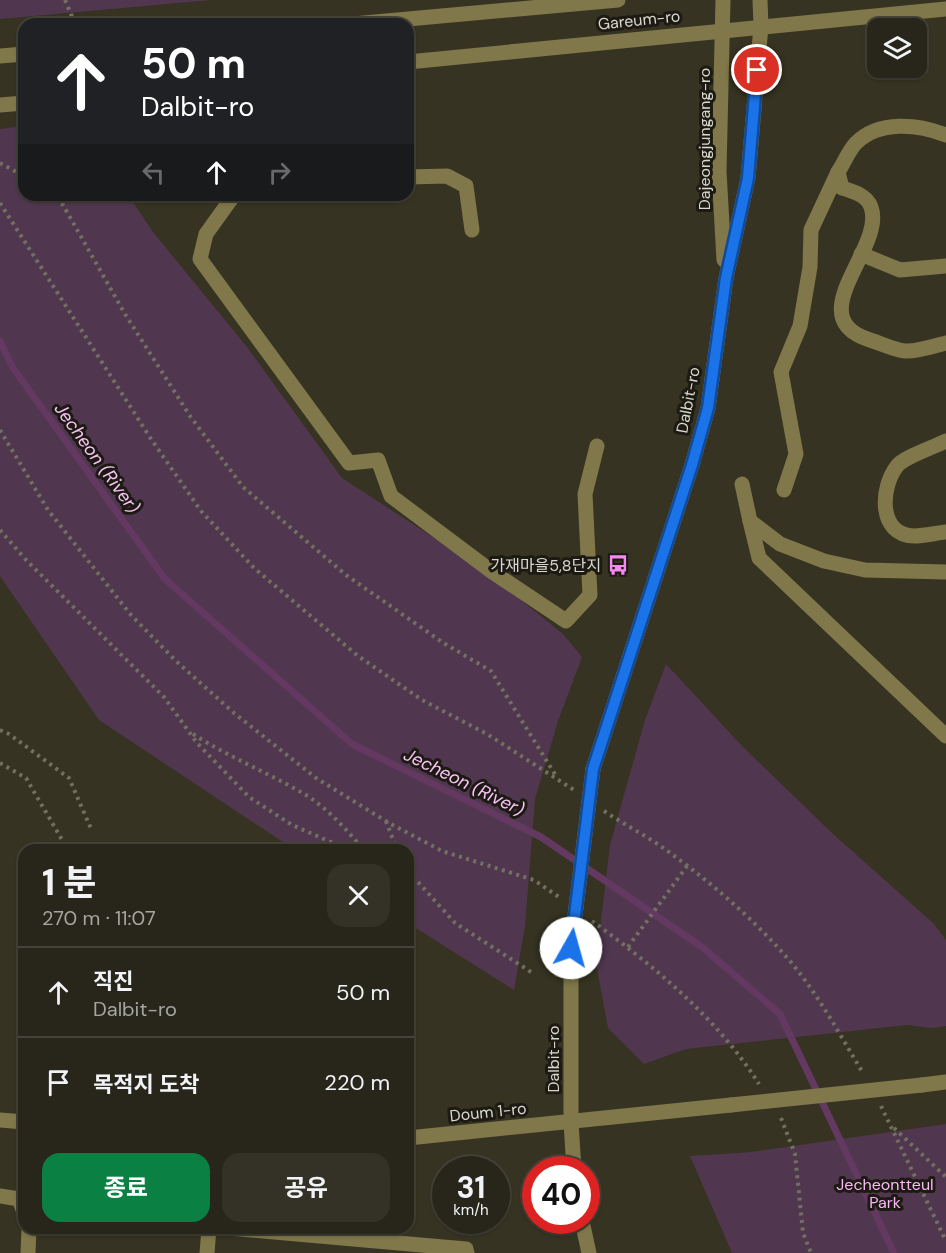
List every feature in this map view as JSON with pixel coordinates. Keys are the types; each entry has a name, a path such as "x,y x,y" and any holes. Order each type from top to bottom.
{"street":[{"name":"Gareum-ro","path":"414,18 618,0"},
{"name":"Dajeongjungang-ro","path":"723,0 719,171 726,278"},
{"path":"760,0 761,26"},
{"name":"Gareum-ro","path":"414,61 946,9"},
{"name":"Dalbit-ro","path":"573,1156 571,948 593,769 692,465 708,408 726,278 748,178 761,26"},
{"path":"0,56 18,54"},
{"path":"784,490 796,454 781,372 800,326 810,267 812,230 838,172 855,143 877,128 906,126 946,135"},
{"path":"838,172 842,188 860,194 871,206 873,221 842,297 842,316 854,335 905,351 946,343"},
{"path":"414,177 447,176 466,186 472,230"},
{"path":"230,201 206,234 200,259 349,463 378,460 391,496 491,571 566,621 590,595 585,494 597,446"},
{"path":"861,254 900,270 946,266"},
{"path":"946,441 898,464 888,482 884,497 887,518 896,530 912,536 946,531"},
{"path":"742,484 759,558 943,727"},
{"path":"750,521 780,544 824,561 867,570 946,572"},
{"name":"Doum 1-ro","path":"414,1137 946,1082"},
{"path":"0,1120 18,1122"},
{"path":"0,1196 18,1199"},
{"path":"28,1253 29,1234"},
{"path":"207,1253 209,1234"},
{"path":"297,1234 466,1249 467,1253"},
{"path":"585,1234 589,1253"}],"path":[{"path":"65,0 72,18"},
{"path":"0,163 18,173"},
{"path":"57,201 63,205 125,314 184,407 243,487 346,575 442,642 491,671 558,778"},
{"path":"0,203 151,439 201,511 254,568 358,656 404,688 558,778 576,791"},
{"path":"0,430 54,519 131,615 176,661 234,713 315,778 386,821 442,850 534,880 562,900"},
{"path":"0,530 26,560 164,697 197,744 249,797 292,825 335,844"},
{"path":"0,730 9,734 69,778 92,831"},
{"path":"190,732 228,756 301,792 344,826 359,844"},
{"path":"0,763 26,778 64,844"},
{"path":"603,810 687,866 734,905 783,953 817,997 866,1077"},
{"path":"386,821 395,844"},
{"path":"628,947 665,893 687,866"},
{"path":"414,879 455,923 531,972"},
{"path":"590,920 628,947 685,996 749,1068 762,1088"},
{"path":"876,1096 946,1241"},
{"path":"774,1108 795,1154 803,1233 811,1253"},
{"path":"891,1126 946,1177"}],"green space":[{"path":"0,0 211,0 0,19"},
{"path":"18,127 18,201 132,201 153,232 247,347 342,478 485,571 563,634 582,657 558,721 535,799 525,926 514,990 414,927 414,844 286,844 99,720 0,576 0,129"},
{"path":"666,664 742,746 833,834 933,923 946,940 946,1026 932,1028 907,1025 686,1049 644,1064 608,1028 596,963 610,845 645,720"},
{"name":"Jecheontteul Park","path":"946,1124 946,1253 732,1253 690,1156 752,1152"}],"waterway":[{"name":"Jecheon (River)","path":"0,341 13,368 165,579 352,744 541,837 702,947 780,1014 894,1253"}],"place":[{"name":"가재마을5,8단지","path":"618,565"}],"route":[{"path":"571,948 593,769 658,563 692,465 708,408 726,278 748,178 757,70"}]}
